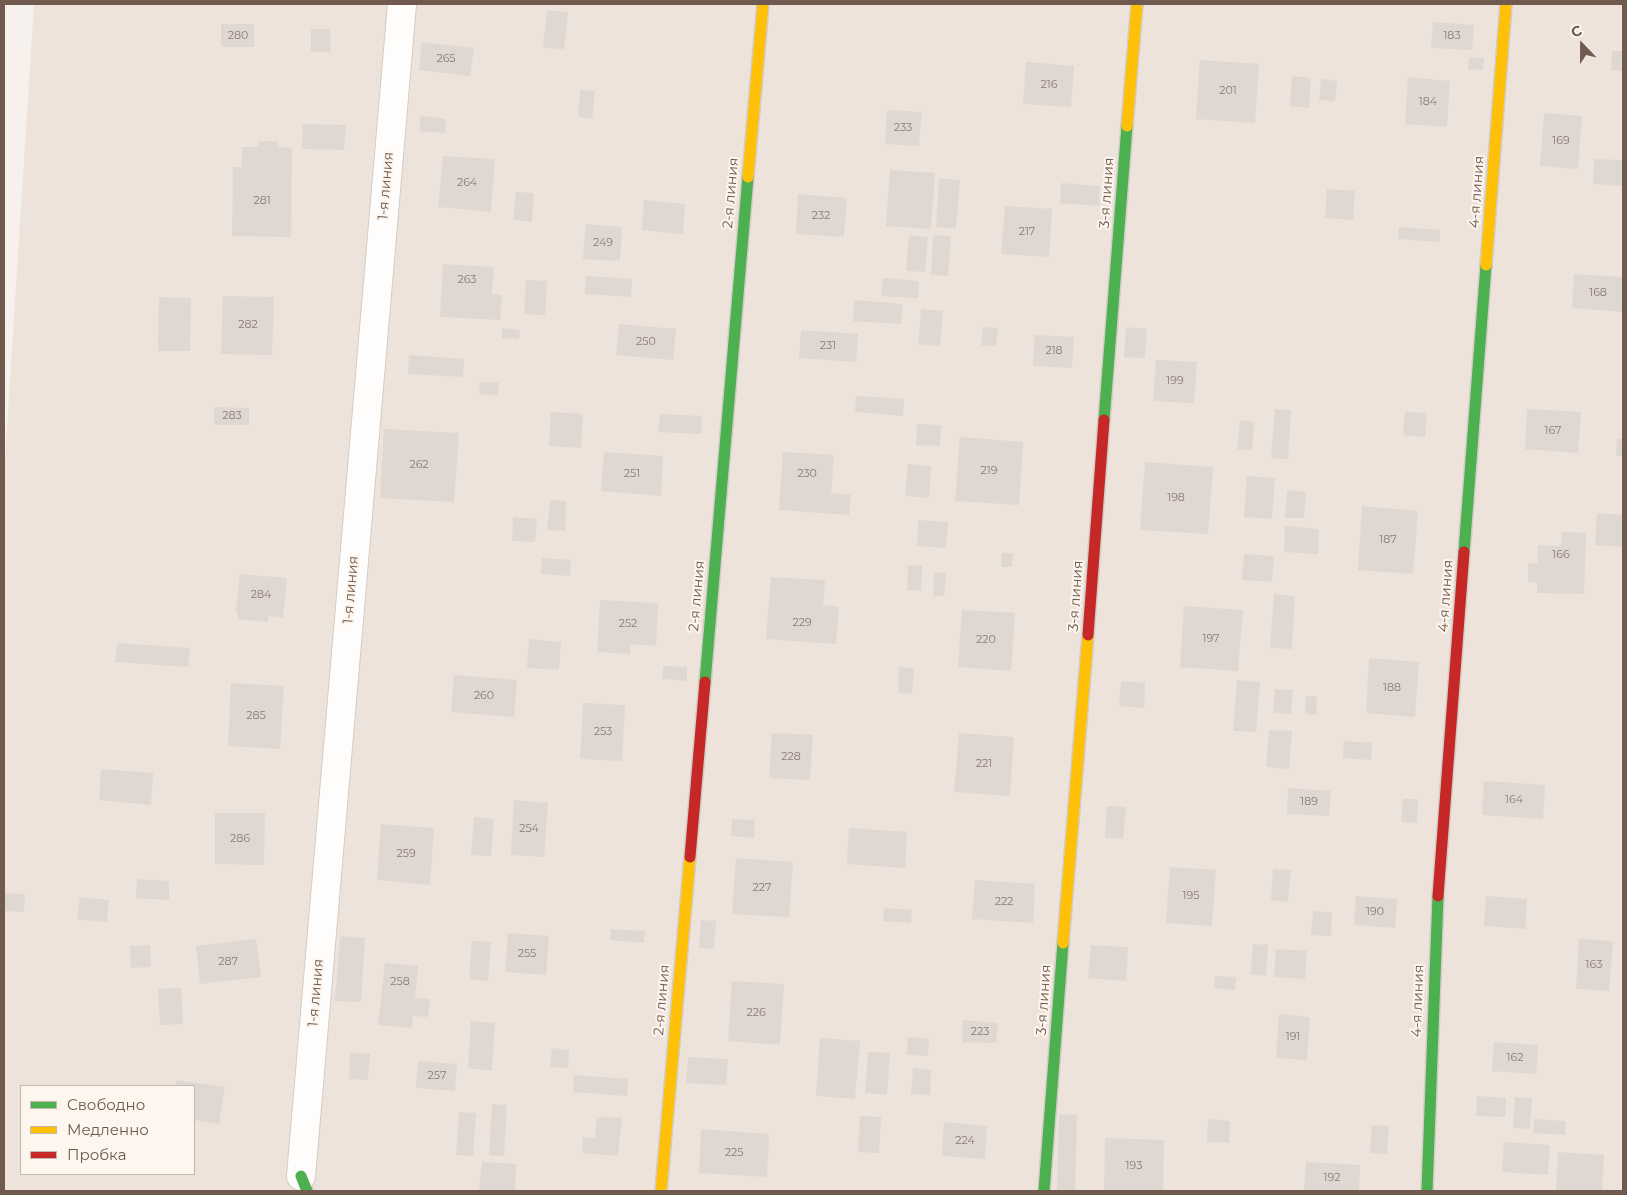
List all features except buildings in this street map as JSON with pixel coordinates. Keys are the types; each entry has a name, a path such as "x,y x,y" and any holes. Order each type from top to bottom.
{"street":[{"name":"1-я линия","path":"304,1183 402,4"},
{"name":"2-я линия","path":"661,1191 763,4"},
{"name":"3-я линия","path":"1044,1191 1137,4"},
{"name":"4-я линия","path":"1427,1191 1435,933 1506,4"}],"shaded area":[{"path":"34,4 1623,4 1623,1191 4,1191 4,474"}],"traffic: fast":[{"path":"1104,420 1127,126"},
{"path":"705,682 748,177"},
{"path":"1464,552 1486,265"},
{"path":"1427,1191 1438,896"},
{"path":"1044,1191 1063,943"},
{"path":"301,1176 307,1191"}],"traffic: slow":[{"path":"748,177 763,4"},
{"path":"1127,126 1137,4"},
{"path":"1486,265 1506,4"},
{"path":"1063,943 1088,635"},
{"path":"661,1191 690,857"}],"traffic: jam":[{"path":"1088,635 1104,420"},
{"path":"1438,896 1464,552"},
{"path":"690,857 705,682"}]}
